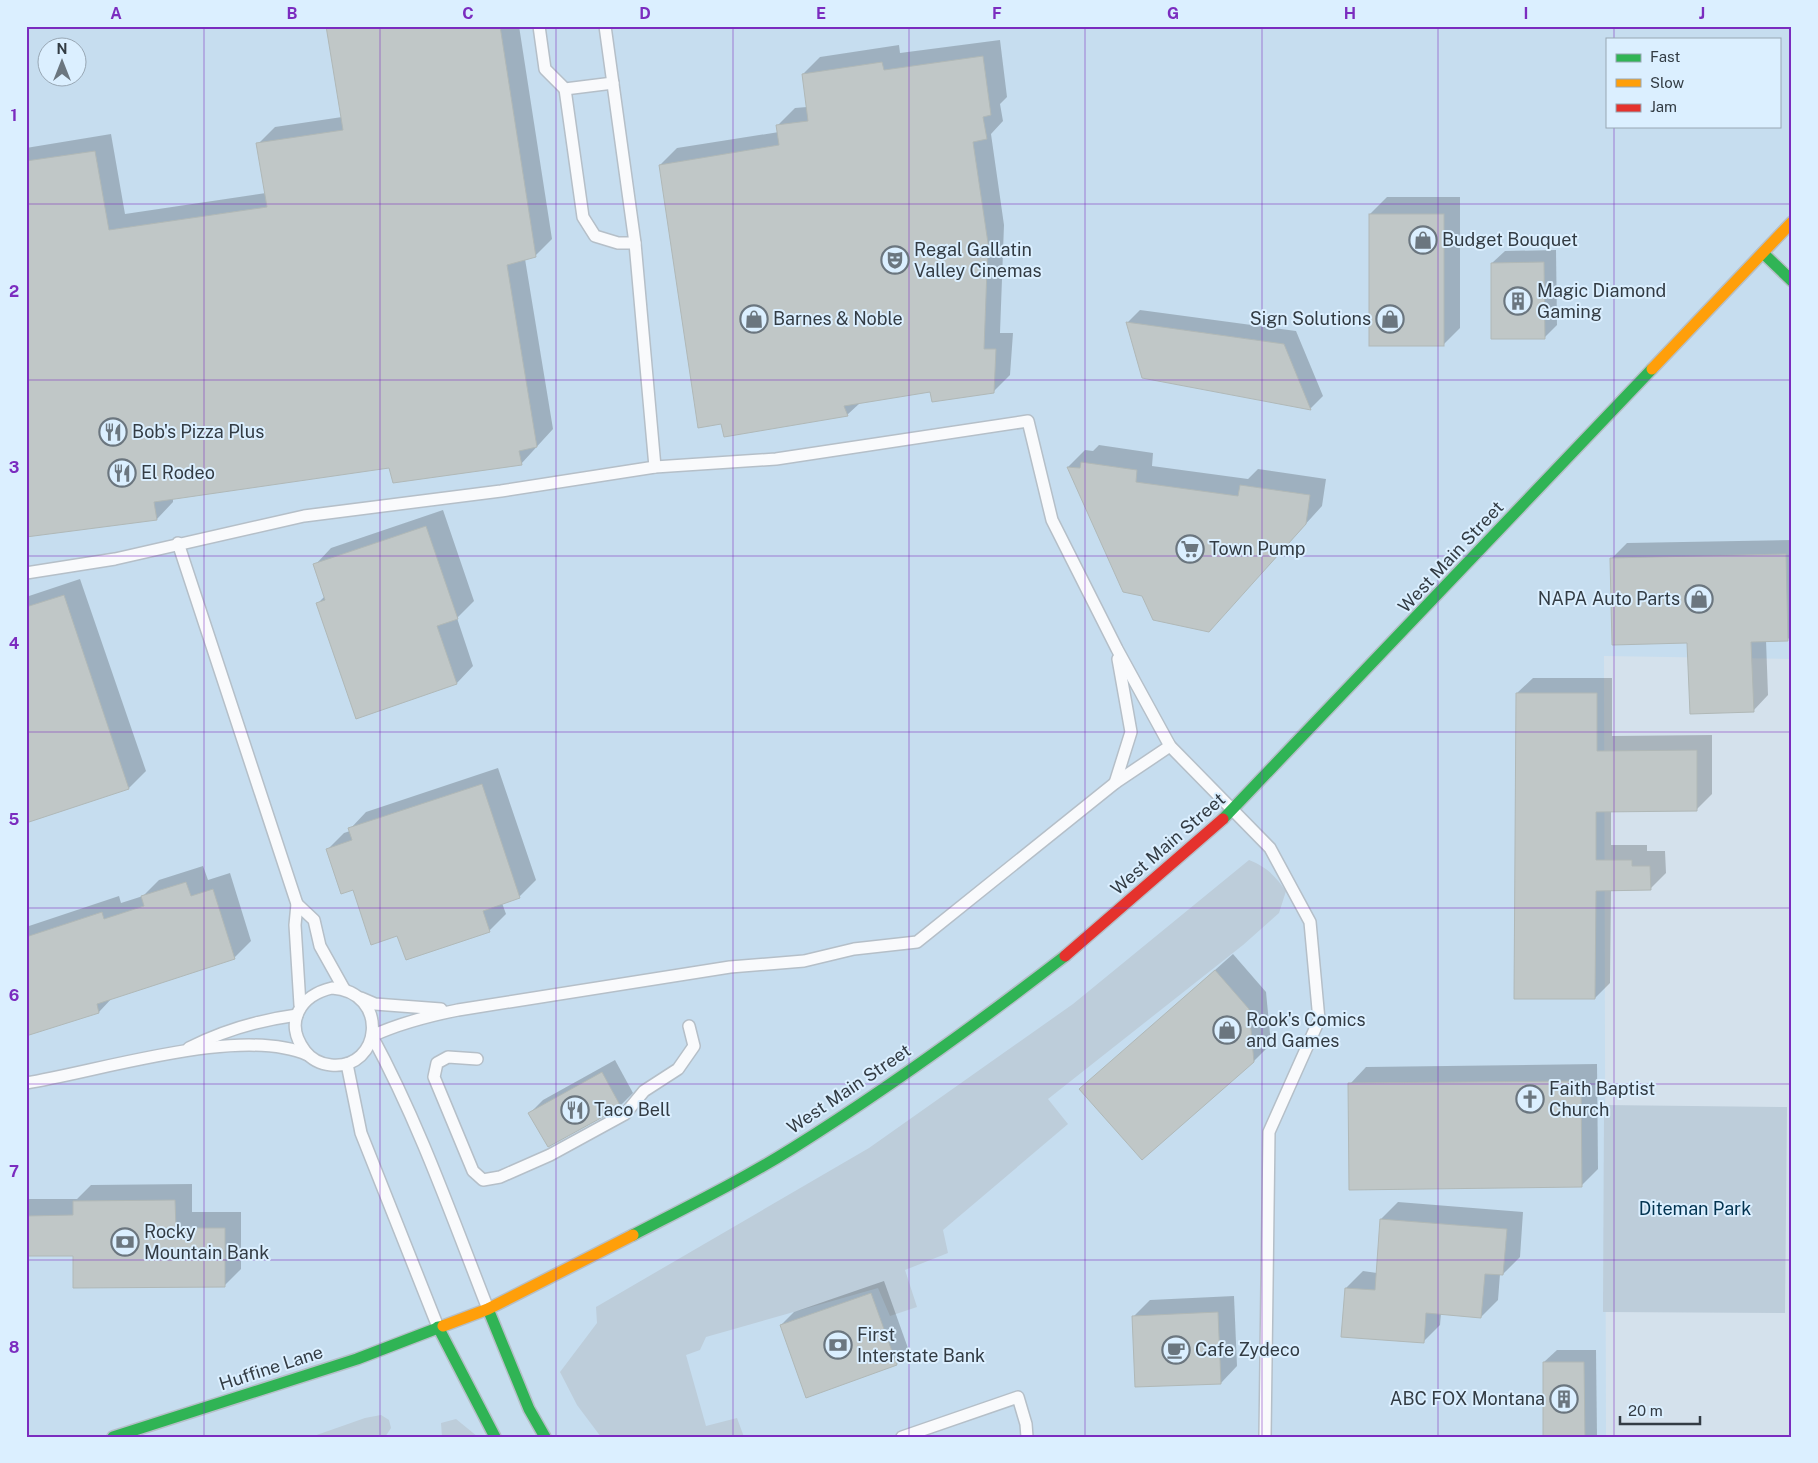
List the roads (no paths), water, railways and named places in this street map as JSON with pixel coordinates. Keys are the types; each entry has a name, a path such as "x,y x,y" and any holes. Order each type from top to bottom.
{"main road":[{"name":"West Main Street","path":"438,1327 488,1309 711,1195 793,1148 976,1025 1065,956 1233,812 1792,222"},
{"path":"1763,252 1792,281"},
{"path":"488,1309 529,1409 545,1437"},
{"path":"438,1327 495,1437"},
{"name":"Huffine Lane","path":"112,1437 357,1359 438,1327"}],"lane":[{"path":"539,26 545,69 565,89 583,217 595,236 618,243 636,243"},
{"path":"605,26 636,243 655,467"},
{"path":"565,89 613,82"},
{"path":"26,573 115,559 178,543 248,530 304,516 501,491 655,467 776,460 1028,421 1052,520 1116,650 1170,746 1270,848 1310,922 1319,1020 1269,1132 1265,1437"},
{"path":"178,543 297,904 295,925 298,1010 296,1032 300,1045 308,1055"},
{"path":"1115,782 1131,732 1116,650"},
{"path":"372,1036 393,1026 458,1010 730,967 804,962 854,949 916,942 1115,782 1170,746"},
{"path":"297,904 314,920 320,946 344,989"},
{"path":"183,1051 211,1037 281,1017 298,1010 320,991 332,988 344,989 375,1004 458,1010"},
{"path":"26,1082 183,1051 264,1046 286,1048 308,1055 326,1065 346,1064 358,1058 367,1048 372,1036 371,1012 355,994"},
{"path":"477,1059 448,1057 437,1063 434,1077 473,1172 483,1180 500,1177 550,1156 625,1114 644,1091 678,1069 694,1046 689,1026"},
{"path":"372,1036 390,1070 413,1122 488,1309"},
{"path":"346,1064 361,1133 438,1327"},
{"path":"902,1437 1018,1397 1026,1424 1027,1437"}],"place":[{"name":"Budget Bouquet","path":"1423,240"},
{"name":"Regal Gallatin Valley Cinemas","path":"895,260"},
{"name":"Magic Diamond Gaming","path":"1518,301"},
{"name":"Barnes & Noble","path":"754,319"},
{"name":"Sign Solutions","path":"1390,319"},
{"name":"Bob's Pizza Plus","path":"113,432"},
{"name":"El Rodeo","path":"122,473"},
{"name":"Town Pump","path":"1190,549"},
{"name":"NAPA Auto Parts","path":"1699,599"},
{"name":"Rook's Comics and Games","path":"1227,1030"},
{"name":"Faith Baptist Church","path":"1530,1099"},
{"name":"Taco Bell","path":"575,1110"},
{"name":"Rocky Mountain Bank","path":"125,1242"},
{"name":"First Interstate Bank","path":"838,1345"},
{"name":"Cafe Zydeco","path":"1176,1350"},
{"name":"ABC FOX Montana","path":"1564,1399"}],"park label":[{"name":"Diteman Park","path":"1695,1209"}]}
